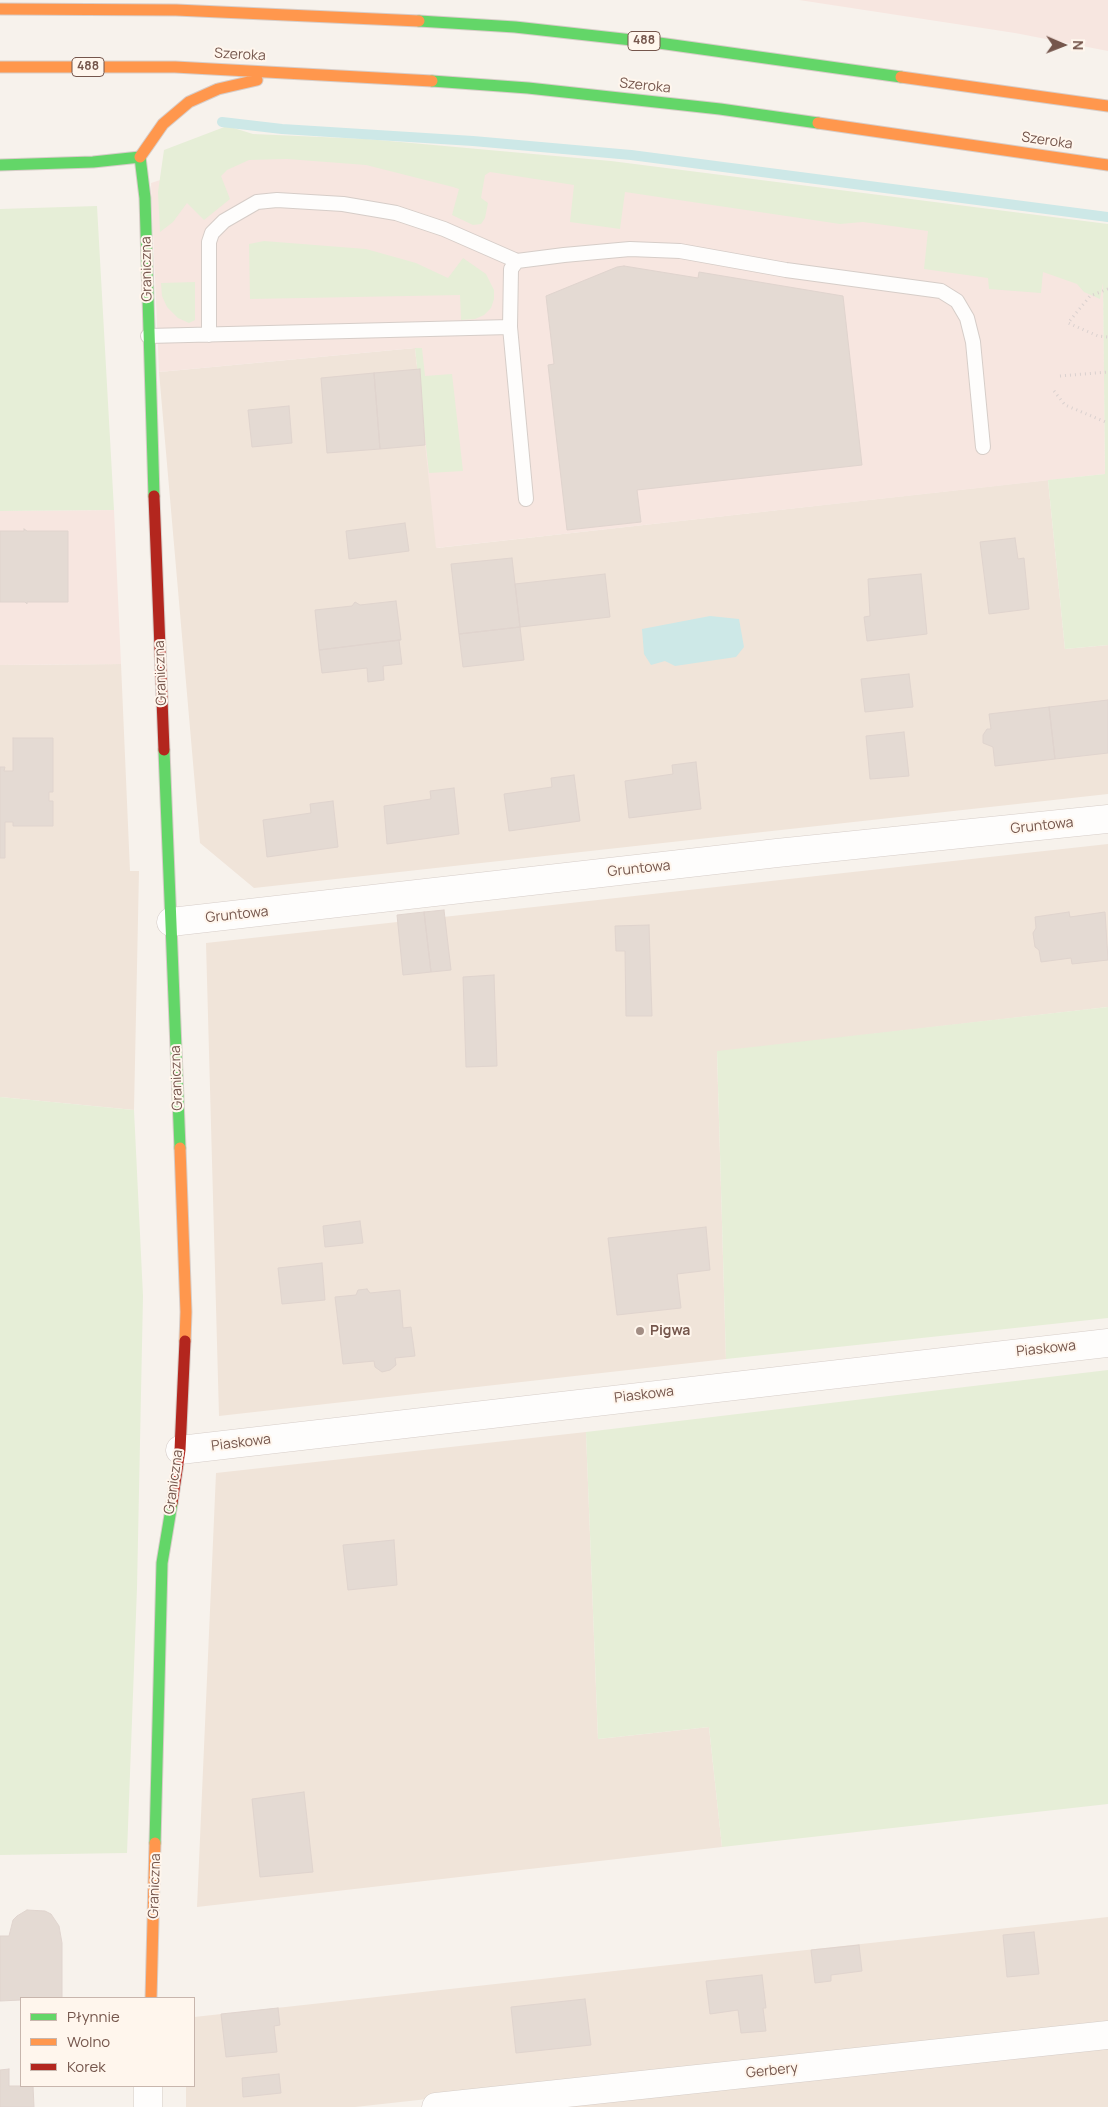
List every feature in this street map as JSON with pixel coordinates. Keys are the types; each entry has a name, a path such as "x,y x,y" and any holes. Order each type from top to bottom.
{"main road":[{"name":"488","path":"0,9 176,10 382,18 515,27 659,42 1108,106"},
{"name":"Szeroka","path":"0,67 175,67 528,88 710,108 1108,165"},
{"path":"0,165 93,162 140,157 163,124 190,102 218,89 289,73"},
{"name":"Graniczna","path":"140,157 145,198 148,336 186,1312 180,1450 162,1563 151,1997"}],"street":[{"name":"Gruntowa","path":"171,922 776,853 1108,819"},
{"name":"Piaskowa","path":"180,1450 1108,1343"},
{"name":"Gerbery","path":"436,2107 1108,2035"},
{"path":"148,2087 148,2107"}],"lane":[{"path":"209,335 209,242 212,233 224,221 257,202 277,200 344,204 396,213 444,229 517,261 630,249 680,251 786,270 941,291 957,301 967,318 973,342 982,447"},
{"path":"517,261 511,269 510,327 526,499"},
{"path":"148,336 510,327"}],"path":[{"path":"1108,289 1090,296 1068,323 1098,336 1108,337"},
{"path":"1060,376 1108,372"},
{"path":"1054,391 1065,405 1108,423"}],"shaded area":[{"path":"799,0 1108,0 1108,51 1015,33"},
{"path":"241,154 443,156 665,187 1103,258 1105,474 436,548 415,348 159,372 151,183"},
{"path":"415,348 437,548 1048,480 1065,649 1108,645 1108,794 254,888 200,843 159,372"},
{"path":"114,510 121,664 0,665 0,511"},
{"path":"121,664 130,871 139,871 134,1110 0,1097 0,665"},
{"path":"1108,844 1108,1007 717,1052 726,1359 219,1416 206,943"},
{"path":"586,1432 598,1739 709,1727 722,1847 197,1907 216,1473"},
{"path":"1108,1917 1108,2024 355,2107 186,2107 186,2087 195,2087 195,2017"},
{"path":"1108,2046 1108,2107 557,2107"}],"green space":[{"path":"227,126 253,134 367,139 611,161 1108,224 1108,645 1065,649 1048,480 1105,474 1103,283 1100,299 1084,292 1077,284 1043,272 1041,293 989,289 988,278 924,269 928,231 863,222 840,224 625,192 620,229 570,222 574,185 490,172 485,175 481,198 488,203 485,218 481,224 473,225 452,215 459,189 366,165 287,159 249,160 227,170 221,176 230,199 204,220 187,203 173,222 160,232 158,192 164,150"},
{"path":"97,206 114,510 0,511 0,209"},
{"path":"264,241 366,249 416,263 448,278 463,258 486,274 494,290 494,299 491,308 484,315 475,319 461,320 460,295 250,299 249,244"},
{"path":"195,282 195,320 189,323 178,318 167,307 162,296 161,283"},
{"path":"415,348 422,348 425,376 452,374 463,471 429,473"},
{"path":"1108,1007 1108,1318 726,1359 717,1051"},
{"path":"0,1097 134,1110 143,1296 137,1588 127,1853 0,1855"},
{"path":"1108,1370 1108,1804 722,1847 709,1727 598,1739 586,1432"}],"water":[{"path":"710,616 739,619 744,647 736,657 675,666 665,661 651,665 644,654 642,629"}],"building":[{"path":"624,266 698,278 699,272 843,296 862,465 637,490 641,522 567,530 548,365 554,364 546,296 617,267"},
{"path":"420,369 425,445 380,449 374,373"},
{"path":"374,373 380,449 327,453 321,378"},
{"path":"289,406 292,443 252,447 248,410"},
{"path":"405,523 409,551 349,559 346,531"},
{"path":"24,529 27,531 68,531 68,602 27,602 27,604 25,602 0,602 0,531 24,531"},
{"path":"1015,538 1018,559 1024,558 1029,609 989,614 980,542"},
{"path":"512,558 520,627 459,634 451,564"},
{"path":"605,574 610,617 520,627 515,584"},
{"path":"921,574 927,634 867,641 864,617 870,616 868,579"},
{"path":"396,601 401,640 319,650 315,610 352,606 355,602 360,605"},
{"path":"520,627 524,660 463,667 459,634"},
{"path":"399,640 402,664 383,666 384,680 368,682 367,668 322,673 319,650"},
{"path":"909,674 913,707 865,712 861,679"},
{"path":"1108,700 1108,753 1055,759 1049,707"},
{"path":"1049,707 1055,759 995,766 993,747 983,743 983,735 987,729 991,729 989,714"},
{"path":"904,732 909,776 870,779 866,736"},
{"path":"13,738 53,738 53,792 49,792 49,801 53,801 53,826 13,826 13,822 5,822 5,858 0,858 0,767 5,767 4,771 13,771"},
{"path":"696,762 701,809 629,818 625,781 673,774 672,765"},
{"path":"574,775 580,821 509,831 504,794 552,787 551,778"},
{"path":"454,788 459,834 387,844 384,806 431,799 430,791"},
{"path":"333,801 338,847 267,857 263,820 311,813 310,804"},
{"path":"444,910 451,970 431,972 424,912"},
{"path":"424,912 431,972 403,975 397,915"},
{"path":"1069,912 1070,917 1105,912 1108,960 1072,964 1071,958 1041,962 1039,950 1035,947 1033,933 1036,928 1035,917"},
{"path":"649,925 652,1016 626,1016 625,951 616,951 615,926"},
{"path":"494,975 497,1066 466,1067 463,977"},
{"path":"360,1221 363,1243 325,1247 323,1226"},
{"path":"706,1227 710,1270 677,1274 681,1308 617,1315 608,1238"},
{"path":"322,1263 325,1300 282,1304 278,1268"},
{"path":"367,1289 370,1293 400,1290 403,1328 411,1327 415,1356 395,1358 396,1365 390,1370 382,1372 375,1367 374,1361 343,1364 335,1297 356,1295 358,1290"},
{"path":"394,1540 397,1585 348,1590 343,1545"},
{"path":"304,1792 313,1872 260,1877 252,1799"},
{"path":"27,1910 45,1911 51,1914 59,1926 62,1943 62,1997 20,1997 20,2000 0,2001 0,1936 9,1936 13,1920"},
{"path":"1034,1932 1039,1974 1007,1977 1003,1935"},
{"path":"859,1945 862,1971 831,1975 831,1981 815,1983 811,1950"},
{"path":"762,1975 766,2008 763,2008 766,2031 741,2033 738,2010 710,2014 706,1981"},
{"path":"585,1999 591,2045 516,2053 511,2007"},
{"path":"278,2008 280,2025 274,2026 277,2052 226,2057 221,2014"},
{"path":"9,2069 9,2086 33,2087 34,2107 0,2107 0,2070"},
{"path":"279,2074 281,2093 243,2097 242,2078"}],"waterway":[{"path":"222,122 282,129 473,141 631,155 1108,217"}],"traffic: fast":[{"path":"419,21 515,27 659,43 901,77"},
{"path":"432,81 528,88 720,109 818,123"},
{"path":"0,165 93,162 140,157 145,198 154,496"},
{"path":"164,750 180,1148"},
{"path":"155,1843 162,1563 172,1503"}],"traffic: slow":[{"path":"0,9 176,10 419,21"},
{"path":"0,67 175,67 432,81"},
{"path":"901,77 1108,106"},
{"path":"140,157 163,124 189,102 218,89 257,80"},
{"path":"818,123 1108,165"},
{"path":"180,1148 186,1312 185,1341"},
{"path":"151,1997 155,1843"}],"traffic: jam":[{"path":"154,496 164,750"},
{"path":"172,1503 180,1450 185,1341"}],"place":[{"name":"Pigwa","path":"640,1331"}]}
